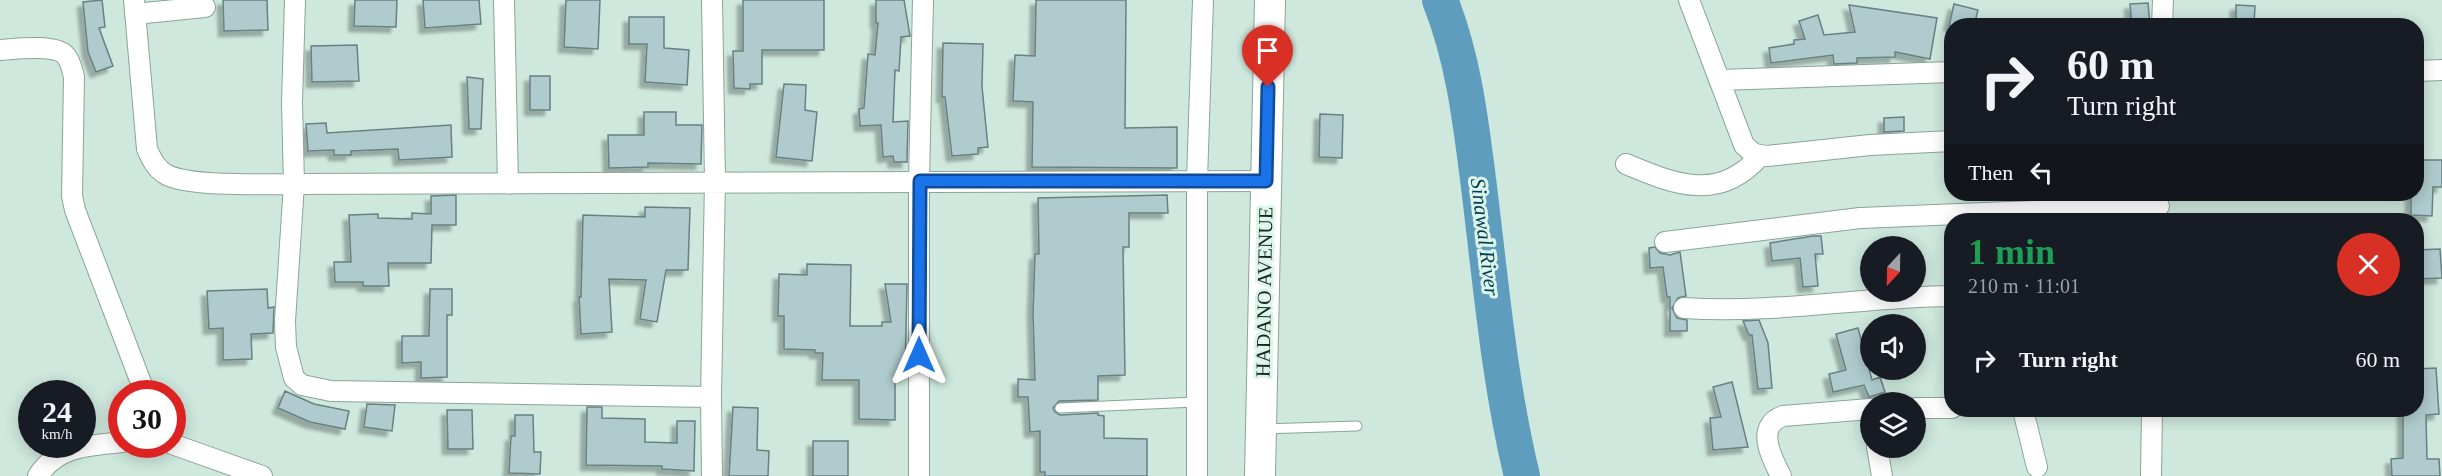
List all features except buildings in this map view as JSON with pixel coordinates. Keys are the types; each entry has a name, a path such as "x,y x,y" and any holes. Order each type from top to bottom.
{"main road":[{"name":"HADANO AVENUE","path":"1260,476 1270,8"}],"street":[{"path":"295,0 292,103 294,184 285,321 289,366 294,378 302,386 331,391 711,397"},
{"path":"504,0 508,184"},
{"path":"712,0 715,181 711,397 712,476"},
{"path":"919,476 923,0"},
{"path":"1197,476 1197,180 1203,0"},
{"path":"1689,0 1744,145 1754,154 1760,156 1870,145 1944,141"},
{"path":"2162,18 2163,0"},
{"path":"205,7 135,7 147,149 158,169 167,175 207,182 508,184 715,181 1266,181"},
{"path":"0,50 53,50 66,56 72,66 74,77 71,183 73,203 140,380"},
{"path":"2424,71 2442,70"},
{"path":"1719,80 1944,72"},
{"path":"1626,164 1657,177 1694,187 1733,176 1754,163 1760,156"},
{"path":"1996,213 2159,207"},
{"path":"1665,242 1860,218 1944,215"},
{"path":"1684,308 1724,310 1798,307 1885,298 1944,296"},
{"path":"1926,408 1944,408"},
{"path":"1781,476 1771,456 1768,441 1767,431 1775,418 1860,410"},
{"path":"2025,417 2037,467"},
{"path":"2151,476 2152,417"},
{"path":"39,476 62,452 76,447 108,444"},
{"path":"186,449 254,475"},
{"path":"1879,458 1882,476"}],"lane":[{"path":"1060,408 1196,402"},
{"path":"1261,429 1357,426"}],"waterway":[{"name":"Sinawal River","path":"1440,0 1455,46 1466,92 1501,368 1522,476"}],"route":[{"path":"919,355 920,181 1266,181 1268,87"}]}
